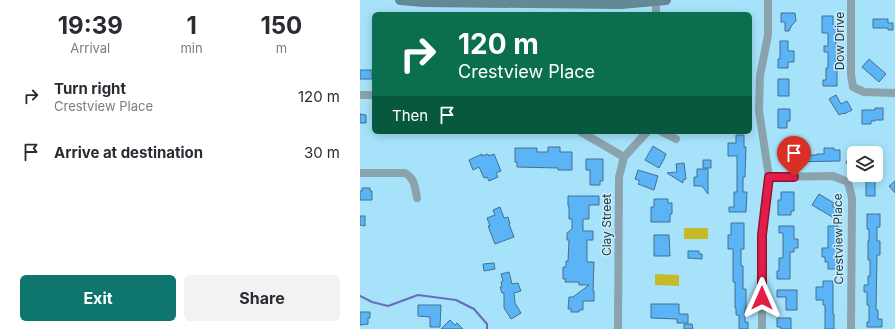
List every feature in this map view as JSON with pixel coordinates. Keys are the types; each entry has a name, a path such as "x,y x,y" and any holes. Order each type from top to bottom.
{"main road":[{"path":"400,0 422,2 621,4 661,0"}],"street":[{"path":"657,12 661,0"},
{"path":"762,329 762,235 769,177 759,111 760,76 768,35 768,0"},
{"name":"Dow Drive","path":"851,0 851,75 854,87 864,92 895,93"},
{"path":"360,95 372,95"},
{"path":"584,134 624,157"},
{"name":"Clay Street","path":"618,329 619,177 624,157 645,134"},
{"path":"666,134 676,139"},
{"path":"360,173 405,173 413,180 417,198"},
{"name":"Crestview Place","path":"769,177 833,176 848,182 852,198 850,329"}],"shaded area":[{"path":"684,228 708,228 708,239 684,239"},
{"path":"655,274 679,275 679,286 655,285"}],"building":[{"path":"781,13 795,13 796,21 789,31 785,31 785,22 781,22"},
{"path":"822,16 833,16 833,25 837,25 837,86 823,86 823,80 826,80 826,68 828,68 828,52 824,52 824,46 828,46 828,33 822,33"},
{"path":"873,19 888,19 888,23 893,23 893,30 888,30 888,28 873,28"},
{"path":"780,41 788,41 788,51 794,51 794,62 788,62 788,68 778,68 778,59 780,59"},
{"path":"869,59 886,74 879,82 862,67"},
{"path":"360,70 372,70 372,79 360,79"},
{"path":"778,79 789,79 789,96 778,96"},
{"path":"836,95 841,104 847,101 852,110 839,115 829,99"},
{"path":"875,108 883,108 883,120 871,121 871,124 862,124 862,110 875,110"},
{"path":"778,109 790,109 790,121 787,121 787,128 778,128"},
{"path":"360,114 366,115 366,123 360,123"},
{"path":"736,135 744,135 744,147 746,147 743,192 747,192 746,212 729,212 729,207 734,207 734,192 737,192 737,156 728,156 728,143 736,143"},
{"path":"784,145 796,145 796,150 800,150 800,155 824,154 824,148 834,148 834,150 840,150 840,161 790,162 790,153 784,153"},
{"path":"653,146 666,154 659,168 645,160"},
{"path":"548,147 560,147 560,152 572,152 572,170 558,170 558,168 517,167 517,162 515,162 515,148 537,148 537,152 548,152"},
{"path":"482,154 482,156 488,154 489,156 494,154 501,171 496,173 498,177 489,181 487,177 484,178 479,167 473,170 469,160"},
{"path":"586,159 603,159 603,181 600,181 600,185 590,185 590,170 586,170"},
{"path":"703,160 711,160 711,168 703,168"},
{"path":"684,163 686,179 683,180 683,183 667,173 677,172 676,164"},
{"path":"697,169 708,169 708,194 702,186 694,186 694,177 697,177"},
{"path":"638,170 658,176 654,190 638,184 640,181 635,179"},
{"path":"895,181 895,193 889,186"},
{"path":"866,182 875,182 875,196 866,196"},
{"path":"362,188 370,188 370,191 372,191 372,200 360,200 360,191 362,191"},
{"path":"781,192 794,192 794,211 791,211 791,215 778,215 778,200 781,200"},
{"path":"819,194 834,203 832,206 839,210 834,218 812,205"},
{"path":"568,196 599,196 599,205 589,205 589,219 583,219 583,231 593,231 593,240 587,240 587,262 594,262 594,301 583,301 583,310 579,310 579,312 571,312 571,309 568,309 569,297 573,297 589,285 579,285 579,282 565,282 566,279 563,279 563,267 566,267 566,261 568,261 569,240 567,240 567,233 572,229 572,219 569,219"},
{"path":"654,199 668,199 668,203 672,203 670,222 651,222 651,207 654,207"},
{"path":"500,207 504,218 508,217 514,237 495,244 488,226 490,226 487,218 495,215 493,210"},
{"path":"867,214 880,214 880,227 877,227 877,241 880,241 880,255 877,255 876,310 878,310 878,319 882,319 882,327 867,327 867,322 869,322 869,305 867,305 867,292 864,292 864,285 868,285 868,276 870,276 870,260 868,260 869,229 867,229"},
{"path":"360,216 365,216 365,226 360,225"},
{"path":"731,223 744,223 744,249 741,249 741,266 743,266 743,289 746,289 745,322 748,322 748,329 739,329 739,315 736,315 735,282 733,282 733,249 728,249 728,235 731,235"},
{"path":"779,226 794,226 794,239 798,239 798,248 794,248 794,252 790,252 790,279 777,279 777,271 779,271 779,258 783,258 783,233 779,233"},
{"path":"828,226 838,226 838,269 828,269 828,262 825,262 825,257 822,257 822,248 828,248"},
{"path":"654,235 669,235 670,256 654,256"},
{"path":"688,251 699,251 699,254 702,254 702,259 688,258"},
{"path":"494,263 495,269 484,271 483,264"},
{"path":"509,272 512,284 518,283 521,291 514,293 515,303 521,313 511,319 504,308 504,293 502,293 500,287 502,287 501,282 503,281 501,274"},
{"path":"823,281 833,281 834,329 825,329 825,305 823,305 823,300 816,300 816,287 823,287"},
{"path":"777,290 797,290 797,310 786,310 786,297 777,297"},
{"path":"651,304 679,304 679,314 688,314 688,323 677,323 677,319 651,318"},
{"path":"418,305 441,305 440,327 430,327 430,317 418,316"},
{"path":"360,312 370,312 368,324 360,325"},
{"path":"777,318 791,318 791,329 781,329 781,327 777,327"},
{"path":"450,320 455,325 457,323 463,329 441,329"},
{"path":"684,324 692,324 693,329 684,329"}],"waterway":[{"path":"360,296 372,302 388,306 418,295 456,300 474,309 487,324 487,329"}],"route":[{"path":"762,298 762,235 769,177 794,177"}]}
